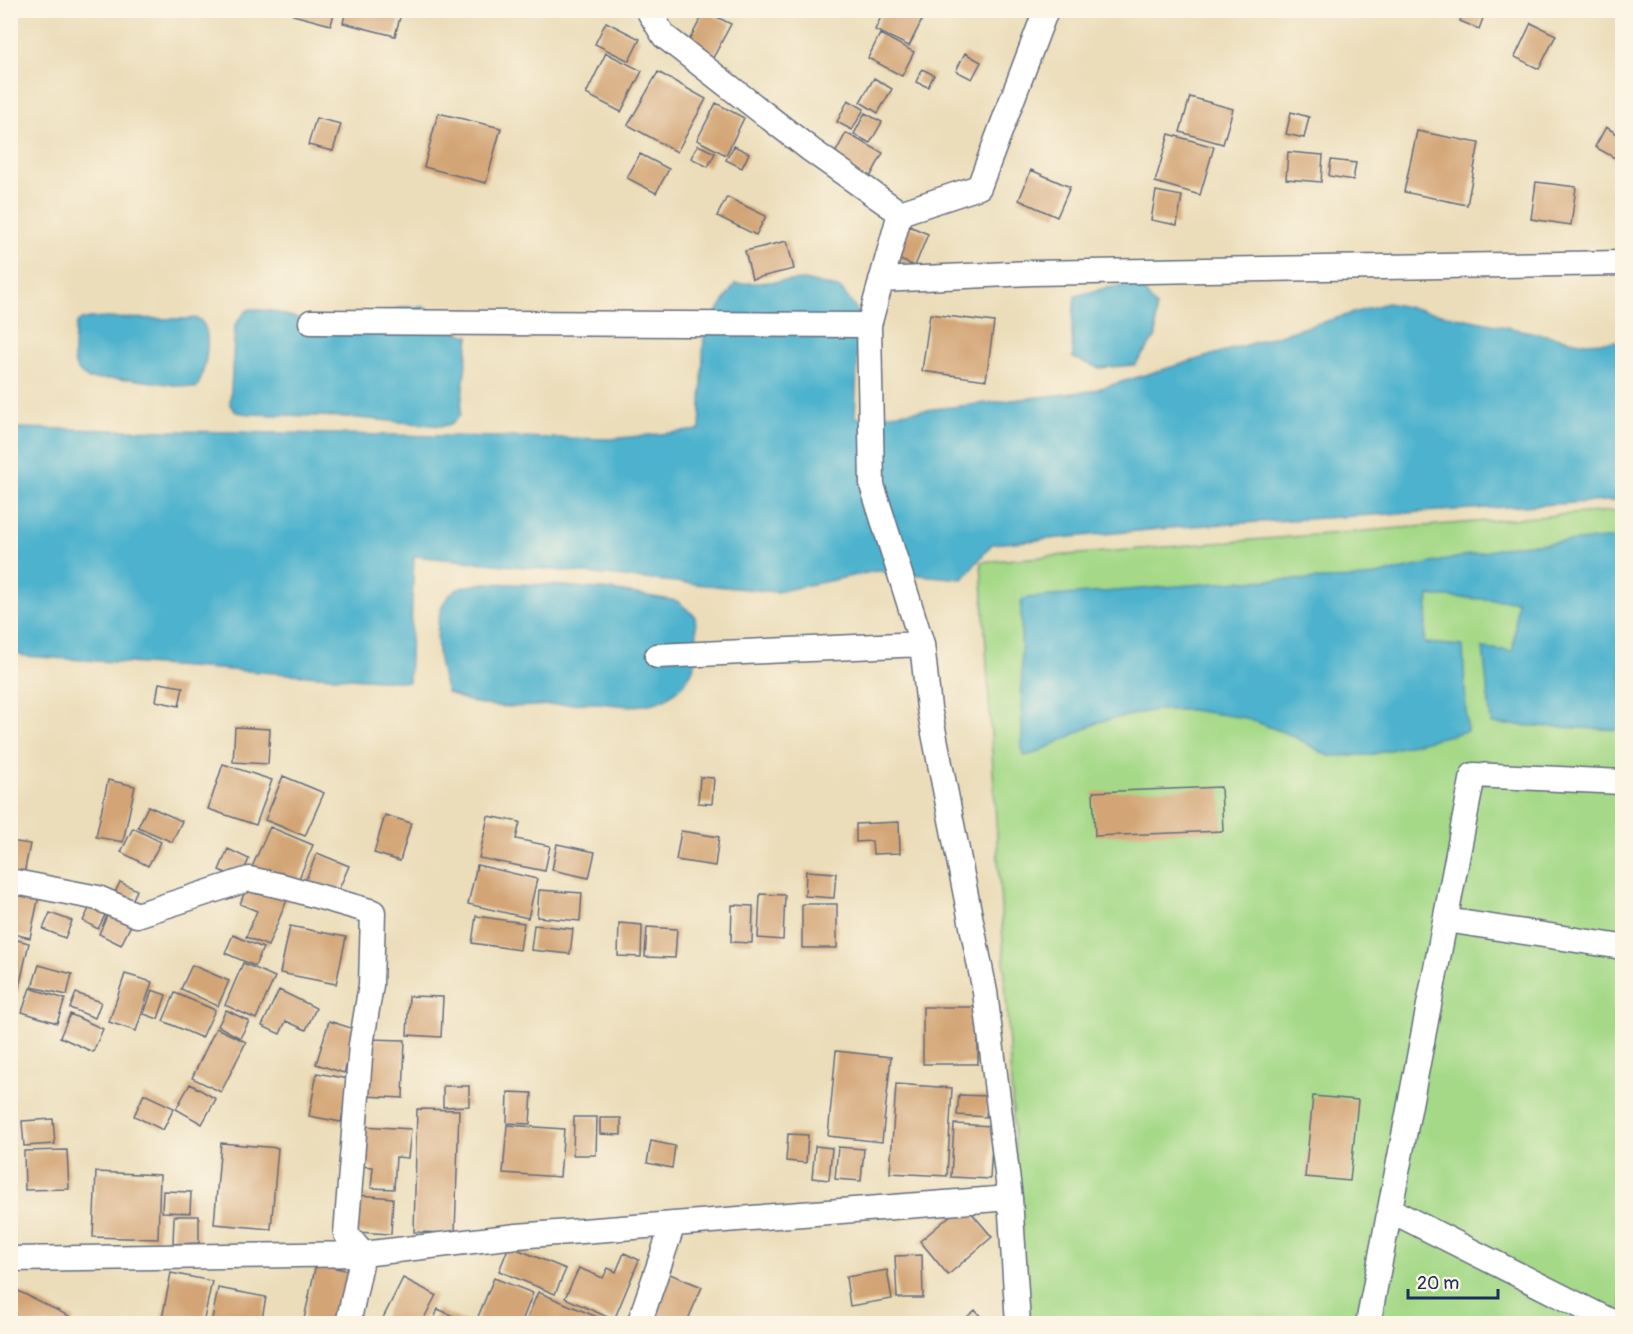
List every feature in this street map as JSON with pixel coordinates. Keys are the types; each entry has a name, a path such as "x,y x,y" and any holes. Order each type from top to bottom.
{"street":[{"path":"648,10 664,36 811,150 900,213"},
{"path":"900,213 979,187 1046,10"},
{"path":"900,213 868,325 872,485 922,644 928,708 985,992 1010,1198 1018,1323"},
{"path":"881,280 1043,273 1623,263"},
{"path":"311,322 868,325"},
{"path":"657,656 922,644"},
{"path":"1368,1323 1473,775 1623,782"},
{"path":"10,881 98,898 137,915 249,879 373,912 371,985 361,1045 346,1234 363,1254"},
{"path":"1446,920 1623,947"},
{"path":"10,1259 363,1254 517,1236 1010,1198"},
{"path":"1390,1210 1616,1323"},
{"path":"639,1323 673,1224"},
{"path":"348,1323 363,1254"}],"green space":[{"path":"1622,510 1622,1323 1025,1323 981,562"}],"water":[{"path":"804,280 841,289 859,313 855,418 1091,391 1387,303 1585,343 1622,341 1622,500 1193,526 992,544 963,579 876,571 776,592 414,556 409,682 24,656 11,650 11,428 610,439 700,430 704,332 735,284"},
{"path":"1139,284 1156,307 1156,336 1135,365 1099,368 1073,358 1072,329 1075,296 1106,288"},
{"path":"401,307 426,307 450,330 469,336 460,416 451,424 443,426 347,417 249,414 236,412 230,405 235,325 246,311 251,309 271,311 311,322 366,320"},
{"path":"90,318 198,319 204,325 207,335 206,360 200,382 196,388 131,379 87,378 75,365 74,343 78,321"},
{"path":"1622,538 1622,730 1491,724 1483,648 1513,651 1517,601 1429,596 1424,643 1463,646 1467,731 1369,755 1328,756 1293,736 1246,718 1191,710 1155,710 1099,722 1036,753 1024,756 1022,748 1021,605 1022,600 1026,598 1241,581 1362,578 1516,545"},
{"path":"485,583 612,590 677,601 695,616 697,648 692,671 676,691 660,701 649,704 631,706 587,703 516,707 481,704 463,699 447,692 438,654 438,625 446,600 454,591"}],"building":[{"path":"294,10 335,10 331,25 293,15"},
{"path":"346,10 402,10 395,36 343,23"},
{"path":"884,10 907,10 923,18 909,46 875,30"},
{"path":"1464,10 1486,10 1479,29 1460,21"},
{"path":"705,11 731,24 712,60 686,46"},
{"path":"606,22 640,39 629,61 595,44"},
{"path":"1531,23 1556,35 1539,69 1515,57"},
{"path":"880,34 914,52 902,76 868,58"},
{"path":"606,53 642,71 621,112 586,94"},
{"path":"965,53 981,62 972,79 956,71"},
{"path":"922,69 934,75 928,87 916,82"},
{"path":"658,72 706,99 677,152 628,125"},
{"path":"874,78 892,89 878,113 860,102"},
{"path":"1190,97 1233,109 1223,144 1180,132"},
{"path":"848,100 864,109 852,130 837,122"},
{"path":"716,103 744,118 726,155 697,140"},
{"path":"1291,112 1309,117 1304,138 1286,134"},
{"path":"438,113 501,128 486,183 424,167"},
{"path":"865,113 882,122 870,143 854,134"},
{"path":"316,118 341,124 333,151 308,145"},
{"path":"1606,127 1622,137 1622,162 1595,147"},
{"path":"1417,131 1479,143 1467,205 1404,192"},
{"path":"846,133 883,153 869,179 832,159"},
{"path":"1169,134 1214,147 1200,195 1155,182"},
{"path":"698,145 715,153 708,167 691,158"},
{"path":"734,146 749,153 742,168 726,160"},
{"path":"1288,152 1323,155 1321,182 1286,179"},
{"path":"640,154 669,169 656,193 627,178"},
{"path":"1331,160 1356,163 1353,180 1329,176"},
{"path":"1031,170 1070,187 1057,217 1019,200"},
{"path":"1536,182 1576,187 1571,225 1531,219"},
{"path":"1156,191 1182,196 1177,225 1151,220"},
{"path":"727,197 766,216 756,235 717,216"},
{"path":"909,226 928,234 915,266 895,258"},
{"path":"787,241 794,269 752,279 745,251"},
{"path":"930,314 994,322 986,380 922,371"},
{"path":"159,683 183,687 179,706 156,701"},
{"path":"235,727 270,729 268,764 233,762"},
{"path":"223,764 272,780 256,825 208,809"},
{"path":"283,776 324,793 305,836 265,820"},
{"path":"700,777 714,778 712,804 698,803"},
{"path":"108,780 135,786 123,842 96,837"},
{"path":"1221,787 1223,831 1095,836 1093,792"},
{"path":"148,806 182,821 172,842 138,827"},
{"path":"385,815 411,823 400,861 374,853"},
{"path":"488,816 520,822 516,839 550,846 545,871 479,858"},
{"path":"899,822 900,853 873,854 872,841 856,842 856,824"},
{"path":"270,827 313,845 295,888 251,869"},
{"path":"133,828 161,842 148,866 121,852"},
{"path":"681,831 719,837 715,866 676,860"},
{"path":"10,841 30,844 23,879 10,877"},
{"path":"557,844 595,852 589,878 552,870"},
{"path":"228,849 249,859 240,879 219,870"},
{"path":"317,853 349,866 335,898 304,884"},
{"path":"477,865 537,879 528,918 468,904"},
{"path":"806,871 836,873 834,898 805,896"},
{"path":"120,882 137,890 129,908 112,899"},
{"path":"248,884 287,900 268,946 246,937 257,911 240,904"},
{"path":"10,890 39,896 30,938 10,933"},
{"path":"539,890 582,893 580,921 537,917"},
{"path":"760,894 785,895 783,940 758,938"},
{"path":"92,903 107,911 98,929 83,921"},
{"path":"802,904 837,904 837,948 802,948"},
{"path":"732,905 753,906 752,943 731,942"},
{"path":"110,909 133,921 121,945 99,934"},
{"path":"50,913 72,921 65,938 43,929"},
{"path":"476,916 524,923 520,950 472,943"},
{"path":"619,923 642,925 641,957 618,956"},
{"path":"534,925 573,929 570,954 531,950"},
{"path":"290,926 346,937 336,984 280,973"},
{"path":"647,927 677,929 675,958 645,957"},
{"path":"233,935 263,948 255,966 225,953"},
{"path":"10,938 29,943 18,992 10,990"},
{"path":"243,963 275,977 256,1019 225,1005"},
{"path":"39,965 72,974 67,995 32,987"},
{"path":"192,965 229,981 218,1006 181,989"},
{"path":"125,974 152,982 136,1031 109,1022"},
{"path":"30,988 65,999 57,1023 22,1012"},
{"path":"152,990 166,995 158,1019 144,1014"},
{"path":"279,990 316,1008 306,1030 286,1021 280,1034 262,1026"},
{"path":"76,993 101,1002 95,1018 70,1008"},
{"path":"175,993 215,1010 202,1038 163,1021"},
{"path":"409,996 443,997 441,1037 407,1035"},
{"path":"923,1007 978,1007 978,1064 923,1064"},
{"path":"226,1010 249,1021 240,1038 218,1026"},
{"path":"70,1014 103,1029 93,1052 60,1037"},
{"path":"329,1021 357,1030 344,1073 316,1064"},
{"path":"216,1028 246,1042 221,1092 192,1078"},
{"path":"367,1039 405,1040 403,1098 365,1096"},
{"path":"836,1051 891,1057 882,1142 828,1136"},
{"path":"317,1073 349,1079 341,1122 309,1116"},
{"path":"190,1084 216,1099 202,1124 176,1109"},
{"path":"896,1084 952,1088 947,1176 890,1173"},
{"path":"443,1086 469,1086 469,1106 443,1107"},
{"path":"508,1092 532,1093 530,1124 507,1123"},
{"path":"144,1094 174,1108 163,1130 134,1116"},
{"path":"959,1095 988,1096 986,1117 957,1115"},
{"path":"1313,1096 1358,1100 1350,1181 1305,1177"},
{"path":"417,1109 459,1110 455,1233 414,1232"},
{"path":"574,1117 597,1117 596,1155 573,1155"},
{"path":"600,1118 621,1118 621,1135 600,1134"},
{"path":"53,1119 55,1144 24,1146 22,1121"},
{"path":"954,1124 993,1126 990,1179 951,1177"},
{"path":"507,1125 564,1129 560,1177 503,1173"},
{"path":"362,1126 411,1129 408,1158 396,1157 394,1189 371,1188 373,1167 359,1166"},
{"path":"788,1134 808,1135 806,1163 786,1161"},
{"path":"651,1141 675,1146 672,1168 647,1163"},
{"path":"221,1143 278,1148 271,1229 214,1224"},
{"path":"815,1146 832,1148 829,1180 812,1178"},
{"path":"838,1147 864,1149 861,1181 835,1179"},
{"path":"67,1150 69,1189 25,1190 24,1151"},
{"path":"96,1172 160,1175 158,1239 93,1237"},
{"path":"163,1191 191,1192 190,1213 162,1212"},
{"path":"359,1195 393,1198 391,1234 356,1232"},
{"path":"964,1204 992,1237 948,1275 920,1241"},
{"path":"174,1216 199,1216 199,1243 173,1244"},
{"path":"509,1246 566,1269 555,1294 499,1271"},
{"path":"624,1253 639,1260 614,1320 565,1298 579,1268 603,1278 608,1268 616,1272"},
{"path":"922,1255 923,1298 897,1298 895,1256"},
{"path":"316,1264 350,1271 338,1324 304,1319"},
{"path":"655,1268 702,1287 686,1324 650,1324"},
{"path":"887,1270 892,1299 850,1306 846,1277"},
{"path":"171,1273 212,1281 203,1324 161,1324"},
{"path":"403,1278 436,1295 421,1324 389,1324 382,1320"},
{"path":"494,1278 533,1293 521,1324 475,1324"},
{"path":"10,1287 75,1319 72,1324 10,1324"},
{"path":"218,1288 266,1297 261,1324 211,1324"},
{"path":"538,1292 604,1320 602,1324 525,1324"},
{"path":"438,1309 470,1324 432,1324"},
{"path":"975,1310 987,1324 959,1324"}]}
